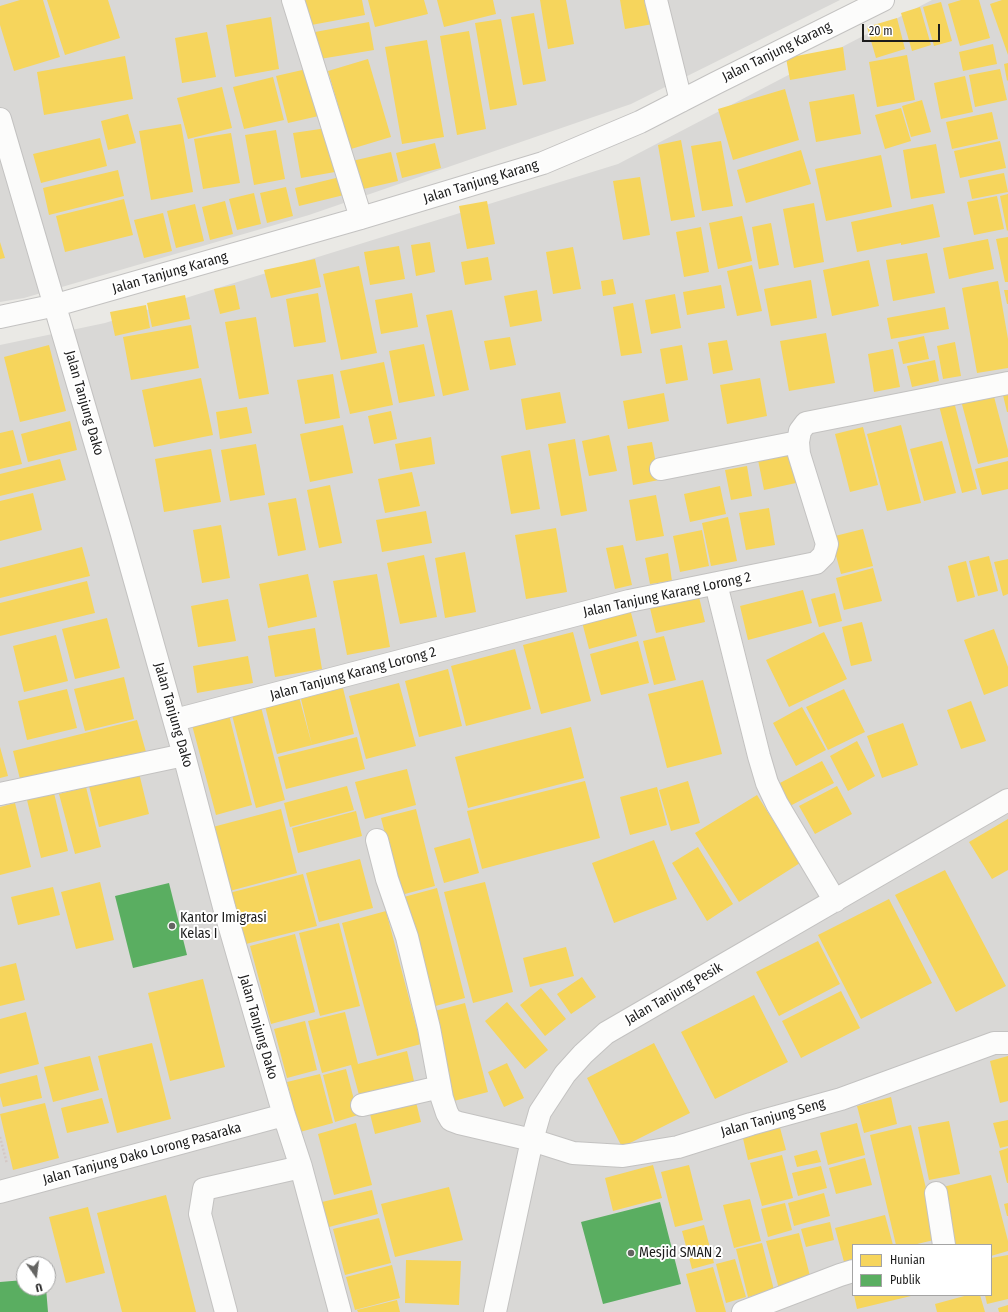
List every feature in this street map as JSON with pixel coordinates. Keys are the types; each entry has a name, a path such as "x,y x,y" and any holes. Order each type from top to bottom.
{"street":[{"path":"293,0 361,218"},
{"path":"656,0 680,101"},
{"name":"Jalan Tanjung Karang","path":"0,317 56,305 361,218 543,163 640,122 883,0"},
{"name":"Jalan Tanjung Dako","path":"0,119 56,305 175,720 224,907 284,1115 301,1167 340,1312"},
{"path":"661,468 798,442 800,431 806,423 1008,383"},
{"name":"Jalan Tanjung Karang Lorong 2","path":"175,720 630,601 816,563 824,555 827,544 799,454 798,442"},
{"path":"716,584 767,783 777,804 834,901"},
{"path":"0,794 184,755"},
{"name":"Jalan Tanjung Pesik","path":"495,1312 532,1140 540,1112 565,1074 583,1054 606,1033 1008,800"},
{"path":"362,1105 440,1087 429,1028 407,937 387,879 377,840"},
{"name":"Jalan Tanjung Seng","path":"440,1087 446,1113 451,1120 532,1140 574,1153 623,1156 678,1147 751,1124 842,1099 994,1043 1008,1043"},
{"name":"Jalan Tanjung Dako Lorong Pasaraka","path":"7,1190 284,1115"},
{"path":"226,1312 200,1214 204,1189 301,1167"},
{"path":"936,1193 944,1244"},
{"path":"743,1312 852,1271"}],"path":[{"path":"0,1137 7,1190"}],"shaded area":[{"path":"0,0 840,0 631,104 309,215 24,298 0,302"},
{"path":"932,0 1008,0 1008,1312 0,1312 0,345 105,323 618,164"}],"building: Hunian":[{"path":"20,0 43,0 60,57 14,71 0,25 0,6"},
{"path":"47,0 108,0 120,38 65,55"},
{"path":"301,0 362,0 365,15 306,26"},
{"path":"368,0 424,0 428,14 375,27"},
{"path":"437,0 493,0 496,14 444,27"},
{"path":"540,0 566,0 574,44 548,49"},
{"path":"620,0 649,0 653,24 625,29"},
{"path":"961,0 979,0 990,38 960,46 948,4"},
{"path":"1002,0 1008,0 1008,55 990,4"},
{"path":"941,2 952,41 934,46 923,7"},
{"path":"920,7 931,45 912,51 901,13"},
{"path":"534,13 546,81 523,85 511,17"},
{"path":"271,17 279,69 235,77 226,25"},
{"path":"897,18 905,49 876,58 867,27"},
{"path":"501,19 517,105 490,110 475,23"},
{"path":"369,22 374,50 320,59 315,32"},
{"path":"469,31 486,129 457,135 440,36"},
{"path":"207,32 216,77 182,83 175,38"},
{"path":"427,40 444,137 402,144 385,47"},
{"path":"993,44 997,64 963,71 959,52"},
{"path":"843,47 846,70 790,80 786,58"},
{"path":"907,55 915,100 877,107 869,62"},
{"path":"125,56 133,99 44,115 37,72"},
{"path":"368,59 391,137 351,149 328,71"},
{"path":"1008,63 1008,80 1007,81 1004,64"},
{"path":"311,68 323,115 288,123 276,76"},
{"path":"1000,69 1007,100 975,107 969,75"},
{"path":"965,76 973,112 941,119 934,83"},
{"path":"273,77 284,120 244,129 233,87"},
{"path":"222,87 232,128 188,139 177,98"},
{"path":"785,89 799,140 733,160 718,109"},
{"path":"854,94 861,134 816,142 809,102"},
{"path":"922,100 931,132 911,137 902,106"},
{"path":"901,108 911,141 885,149 875,115"},
{"path":"992,112 998,139 952,149 946,122"},
{"path":"128,114 136,143 108,150 101,121"},
{"path":"181,124 193,192 151,200 139,131"},
{"path":"327,128 335,172 301,178 293,133"},
{"path":"276,130 285,179 254,185 245,135"},
{"path":"231,133 240,183 203,189 194,139"},
{"path":"100,138 107,166 41,183 33,154"},
{"path":"681,140 695,217 671,221 658,145"},
{"path":"721,141 733,206 702,211 691,146"},
{"path":"1000,141 1006,168 960,178 954,151"},
{"path":"435,143 441,168 402,178 396,153"},
{"path":"936,144 945,193 911,199 903,150"},
{"path":"801,150 811,184 746,203 737,170"},
{"path":"391,152 398,181 359,190 352,161"},
{"path":"881,155 892,207 826,221 815,169"},
{"path":"118,170 124,196 49,215 43,188"},
{"path":"1004,173 1008,192 972,199 968,180"},
{"path":"340,177 344,195 299,206 295,188"},
{"path":"640,177 650,235 623,240 613,181"},
{"path":"286,187 293,216 267,223 260,193"},
{"path":"254,193 261,224 237,230 229,199"},
{"path":"1008,194 1008,230 1007,231 1000,196"},
{"path":"997,196 1004,229 974,235 967,202"},
{"path":"124,199 133,235 65,252 56,216"},
{"path":"225,201 233,234 210,240 202,207"},
{"path":"487,201 495,244 467,249 459,206"},
{"path":"814,203 824,262 794,268 783,209"},
{"path":"195,204 204,241 176,248 167,211"},
{"path":"933,204 940,237 857,252 851,222"},
{"path":"163,213 172,251 144,258 134,220"},
{"path":"742,216 752,261 718,269 709,223"},
{"path":"771,223 779,265 759,269 752,227"},
{"path":"701,227 709,272 684,277 676,232"},
{"path":"1008,237 1008,282 1005,282 996,239"},
{"path":"988,239 994,269 949,279 943,248"},
{"path":"0,242 5,258 0,259"},
{"path":"430,242 435,272 416,276 411,245"},
{"path":"399,246 405,279 370,285 364,252"},
{"path":"573,247 581,289 553,294 546,252"},
{"path":"927,253 935,293 893,301 886,260"},
{"path":"488,257 492,280 465,285 461,262"},
{"path":"315,259 321,287 271,298 264,270"},
{"path":"869,260 879,306 832,316 823,270"},
{"path":"752,265 762,311 737,316 727,271"},
{"path":"359,266 377,353 341,360 323,274"},
{"path":"613,279 616,294 603,296 601,281"},
{"path":"811,280 817,318 771,326 764,289"},
{"path":"998,281 1008,339 1008,368 977,373 962,288"},
{"path":"235,285 240,309 220,314 214,289"},
{"path":"721,285 725,308 687,315 683,292"},
{"path":"537,290 542,321 510,327 504,296"},
{"path":"1004,290 1008,290 1008,304 1007,304"},
{"path":"318,293 326,342 294,347 286,299"},
{"path":"412,293 418,327 381,334 375,300"},
{"path":"675,294 681,328 651,334 645,300"},
{"path":"185,295 190,319 152,327 147,303"},
{"path":"633,303 642,353 621,356 613,307"},
{"path":"146,305 150,328 115,336 110,312"},
{"path":"945,307 949,329 891,339 887,318"},
{"path":"452,310 469,390 443,396 426,315"},
{"path":"256,317 269,394 239,399 225,322"},
{"path":"191,325 199,368 131,380 123,337"},
{"path":"826,333 835,383 789,391 780,341"},
{"path":"924,336 929,359 903,364 898,342"},
{"path":"510,337 516,365 490,370 484,341"},
{"path":"727,340 733,370 713,374 708,343"},
{"path":"955,342 961,376 943,379 937,346"},
{"path":"424,344 435,396 399,403 389,351"},
{"path":"49,345 66,411 20,422 4,357"},
{"path":"682,345 688,380 666,384 660,349"},
{"path":"893,349 900,387 874,392 868,354"},
{"path":"935,360 939,381 912,387 907,366"},
{"path":"384,362 393,405 350,414 340,371"},
{"path":"333,374 340,418 305,424 297,380"},
{"path":"201,378 213,435 154,447 142,390"},
{"path":"760,378 767,416 727,424 720,385"},
{"path":"992,389 1008,450 1008,457 978,464 960,397"},
{"path":"1008,389 1008,412 1007,412 1002,391"},
{"path":"560,392 566,423 526,430 521,399"},
{"path":"664,393 669,421 628,429 623,401"},
{"path":"953,398 977,489 962,493 938,402"},
{"path":"247,407 252,433 220,439 216,412"},
{"path":"391,411 397,439 374,444 368,416"},
{"path":"70,421 77,450 28,462 21,434"},
{"path":"343,425 353,473 310,482 300,434"},
{"path":"901,425 921,503 887,511 867,434"},
{"path":"863,427 878,485 850,492 835,434"},
{"path":"13,430 22,464 0,469 0,433"},
{"path":"609,435 617,471 589,476 582,441"},
{"path":"431,437 435,464 400,470 395,444"},
{"path":"575,439 587,511 561,516 548,444"},
{"path":"942,441 956,493 924,501 910,449"},
{"path":"652,442 659,480 633,485 627,446"},
{"path":"256,444 265,495 230,501 221,450"},
{"path":"211,449 221,502 164,512 155,459"},
{"path":"530,450 540,509 511,514 501,456"},
{"path":"790,453 796,483 764,490 758,460"},
{"path":"60,459 66,480 0,496 0,474"},
{"path":"1008,461 1008,489 982,495 975,469"},
{"path":"747,466 752,496 731,500 725,470"},
{"path":"412,472 420,506 385,513 378,479"},
{"path":"330,485 342,543 319,548 307,490"},
{"path":"720,486 726,514 690,522 684,494"},
{"path":"33,493 42,530 0,541 0,501"},
{"path":"656,495 664,536 636,541 629,500"},
{"path":"296,498 306,550 278,556 268,503"},
{"path":"769,508 775,545 746,550 739,513"},
{"path":"426,511 432,543 382,552 376,520"},
{"path":"728,517 737,561 711,566 702,523"},
{"path":"221,525 230,578 202,583 193,530"},
{"path":"556,528 567,592 526,599 515,535"},
{"path":"863,529 873,566 841,574 831,537"},
{"path":"702,530 709,566 680,572 673,536"},
{"path":"623,545 632,585 615,589 606,548"},
{"path":"82,547 90,576 0,598 0,568"},
{"path":"465,552 476,612 445,618 435,558"},
{"path":"668,553 672,581 650,584 645,558"},
{"path":"424,555 437,617 400,624 387,563"},
{"path":"989,556 998,591 978,596 969,561"},
{"path":"1008,559 1008,594 1003,596 994,562"},
{"path":"966,561 975,597 957,602 948,566"},
{"path":"873,568 882,601 844,610 836,578"},
{"path":"308,574 317,617 268,628 259,584"},
{"path":"377,574 390,647 347,655 333,581"},
{"path":"87,581 95,613 0,636 0,603"},
{"path":"803,590 812,623 748,640 740,606"},
{"path":"835,593 842,621 819,627 811,599"},
{"path":"699,597 705,622 656,633 650,608"},
{"path":"228,599 236,641 198,647 191,606"},
{"path":"629,605 637,636 589,649 581,618"},
{"path":"107,618 120,668 75,679 62,629"},
{"path":"862,622 872,661 851,666 842,627"},
{"path":"315,628 322,669 275,677 268,636"},
{"path":"994,629 1008,667 1008,686 984,695 964,640"},
{"path":"573,632 591,701 541,714 523,645"},
{"path":"824,632 847,679 789,707 766,660"},
{"path":"56,635 68,681 24,692 13,646"},
{"path":"664,636 676,680 654,685 643,641"},
{"path":"638,641 649,683 601,695 590,654"},
{"path":"515,649 531,709 466,726 451,666"},
{"path":"248,656 253,683 197,693 193,666"},
{"path":"448,669 462,726 419,737 405,681"},
{"path":"124,677 134,719 85,731 74,689"},
{"path":"703,680 722,754 667,768 648,694"},
{"path":"399,683 416,746 366,759 349,696"},
{"path":"343,688 354,734 312,745 301,699"},
{"path":"67,689 77,728 27,740 18,701"},
{"path":"844,689 865,732 828,750 806,707"},
{"path":"299,697 312,745 277,754 265,706"},
{"path":"971,701 986,741 961,749 947,710"},
{"path":"261,707 285,800 256,808 232,715"},
{"path":"802,707 826,750 796,766 773,723"},
{"path":"229,715 252,805 216,815 192,725"},
{"path":"137,720 146,752 21,783 13,751"},
{"path":"903,723 918,765 882,778 867,736"},
{"path":"571,727 584,778 468,808 455,757"},
{"path":"357,737 365,769 286,789 278,757"},
{"path":"857,741 875,776 848,791 830,756"},
{"path":"0,747 8,776 0,778"},
{"path":"822,761 834,783 788,807 776,785"},
{"path":"407,769 416,805 365,819 355,782"},
{"path":"139,773 149,814 99,827 89,786"},
{"path":"585,781 600,838 482,869 467,811"},
{"path":"688,781 700,823 671,831 659,790"},
{"path":"347,786 354,810 290,827 284,803"},
{"path":"837,786 852,814 815,834 799,806"},
{"path":"86,787 101,847 75,854 59,794"},
{"path":"657,787 667,825 630,835 620,797"},
{"path":"54,793 68,851 41,858 27,800"},
{"path":"757,795 800,863 739,902 695,833"},
{"path":"15,803 31,867 0,875 0,807"},
{"path":"281,809 297,873 226,892 209,828"},
{"path":"416,809 435,886 401,895 381,818"},
{"path":"356,811 362,836 298,853 292,828"},
{"path":"1008,819 1008,870 992,879 969,842"},
{"path":"470,838 479,873 444,883 434,848"},
{"path":"654,840 677,899 614,923 592,863"},
{"path":"698,847 733,904 707,921 672,863"},
{"path":"360,859 373,908 319,922 306,873"},
{"path":"945,870 1006,986 956,1012 895,895"},
{"path":"303,874 317,926 242,945 229,893"},
{"path":"100,882 114,940 76,949 61,892"},
{"path":"485,882 513,992 473,1003 444,892"},
{"path":"53,887 60,915 18,925 11,897"},
{"path":"437,888 465,998 428,1008 400,898"},
{"path":"889,899 932,983 861,1019 818,935"},
{"path":"386,911 421,1044 377,1056 342,923"},
{"path":"339,923 360,1006 320,1016 299,933"},
{"path":"295,934 315,1012 271,1024 250,946"},
{"path":"818,941 840,984 779,1016 756,972"},
{"path":"566,947 574,976 530,987 523,958"},
{"path":"16,963 25,1000 0,1006 0,967"},
{"path":"582,977 596,997 571,1014 557,994"},
{"path":"203,979 225,1067 170,1081 148,993"},
{"path":"541,988 566,1019 545,1036 520,1005"},
{"path":"841,991 860,1028 801,1058 782,1021"},
{"path":"754,995 788,1062 715,1099 681,1032"},
{"path":"507,1002 548,1050 525,1069 485,1021"},
{"path":"465,1003 488,1092 450,1102 427,1013"},
{"path":"26,1012 39,1064 0,1074 0,1019"},
{"path":"345,1012 358,1064 407,1051 414,1081 359,1095 351,1065 322,1073 308,1021"},
{"path":"305,1021 317,1070 287,1078 274,1029"},
{"path":"152,1043 171,1119 117,1133 98,1056"},
{"path":"654,1043 690,1113 622,1147 587,1078"},
{"path":"90,1056 99,1090 53,1102 44,1067"},
{"path":"1008,1056 1008,1101 1000,1103 990,1061"},
{"path":"507,1063 524,1098 504,1107 488,1072"},
{"path":"346,1069 358,1115 335,1122 323,1075"},
{"path":"320,1074 333,1123 300,1132 287,1082"},
{"path":"37,1075 42,1098 3,1107 0,1096 0,1084"},
{"path":"891,1097 897,1124 864,1133 857,1106"},
{"path":"102,1098 109,1123 67,1133 61,1108"},
{"path":"415,1098 421,1122 375,1134 369,1110"},
{"path":"45,1103 59,1158 13,1170 0,1114"},
{"path":"1008,1120 1008,1146 1000,1148 993,1123"},
{"path":"949,1121 960,1174 929,1180 918,1127"},
{"path":"356,1123 372,1185 334,1195 318,1134"},
{"path":"857,1123 865,1155 828,1165 820,1133"},
{"path":"779,1124 786,1150 748,1160 742,1134"},
{"path":"911,1125 938,1239 917,1244 896,1244 870,1135"},
{"path":"1008,1148 1008,1183 1007,1183 999,1151"},
{"path":"817,1150 821,1162 797,1167 794,1156"},
{"path":"782,1155 793,1198 762,1206 750,1163"},
{"path":"865,1158 872,1185 836,1194 829,1168"},
{"path":"653,1165 662,1198 613,1211 605,1178"},
{"path":"689,1165 703,1220 675,1227 661,1172"},
{"path":"821,1166 827,1188 798,1196 792,1173"},
{"path":"991,1175 1008,1241 1008,1251 992,1256 992,1244 954,1244 939,1188"},
{"path":"449,1187 463,1240 395,1257 381,1204"},
{"path":"372,1190 378,1214 329,1227 322,1202"},
{"path":"824,1193 830,1216 794,1226 788,1203"},
{"path":"166,1195 196,1312 122,1312 97,1213"},
{"path":"750,1199 761,1241 734,1248 723,1205"},
{"path":"785,1203 792,1230 768,1237 761,1209"},
{"path":"1008,1203 1008,1216 1007,1216 1004,1204"},
{"path":"88,1207 105,1273 66,1283 49,1217"},
{"path":"885,1215 893,1244 852,1244 852,1259 844,1262 835,1228"},
{"path":"379,1218 391,1263 345,1275 333,1229"},
{"path":"830,1222 834,1240 806,1247 801,1229"},
{"path":"704,1225 714,1263 692,1269 682,1231"},
{"path":"799,1233 811,1280 779,1289 766,1241"},
{"path":"762,1243 774,1290 748,1297 736,1249"},
{"path":"1008,1255 1008,1299 987,1304 985,1296 992,1296 992,1258"},
{"path":"735,1259 746,1297 726,1303 716,1264"},
{"path":"406,1260 461,1261 459,1305 405,1303"},
{"path":"392,1265 400,1298 355,1310 346,1277"},
{"path":"713,1267 726,1312 696,1312 686,1274"},
{"path":"854,1296 911,1296 857,1309"},
{"path":"964,1296 980,1296 985,1312 937,1312 935,1304"},
{"path":"397,1300 400,1312 358,1312 357,1310"},
{"path":"1008,1305 1008,1312 999,1312 998,1308"}],"building: Publik":[{"path":"169,883 187,955 133,968 115,896"},
{"name":"Mesjid SMAN 2","path":"660,1202 681,1284 603,1304 581,1222"},
{"path":"16,1281 16,1296 47,1296 48,1312 0,1312 0,1282"}],"place":[{"name":"Kantor Imigrasi Kelas I","path":"172,926"},
{"name":"Mesjid SMAN 2","path":"631,1253"}]}
